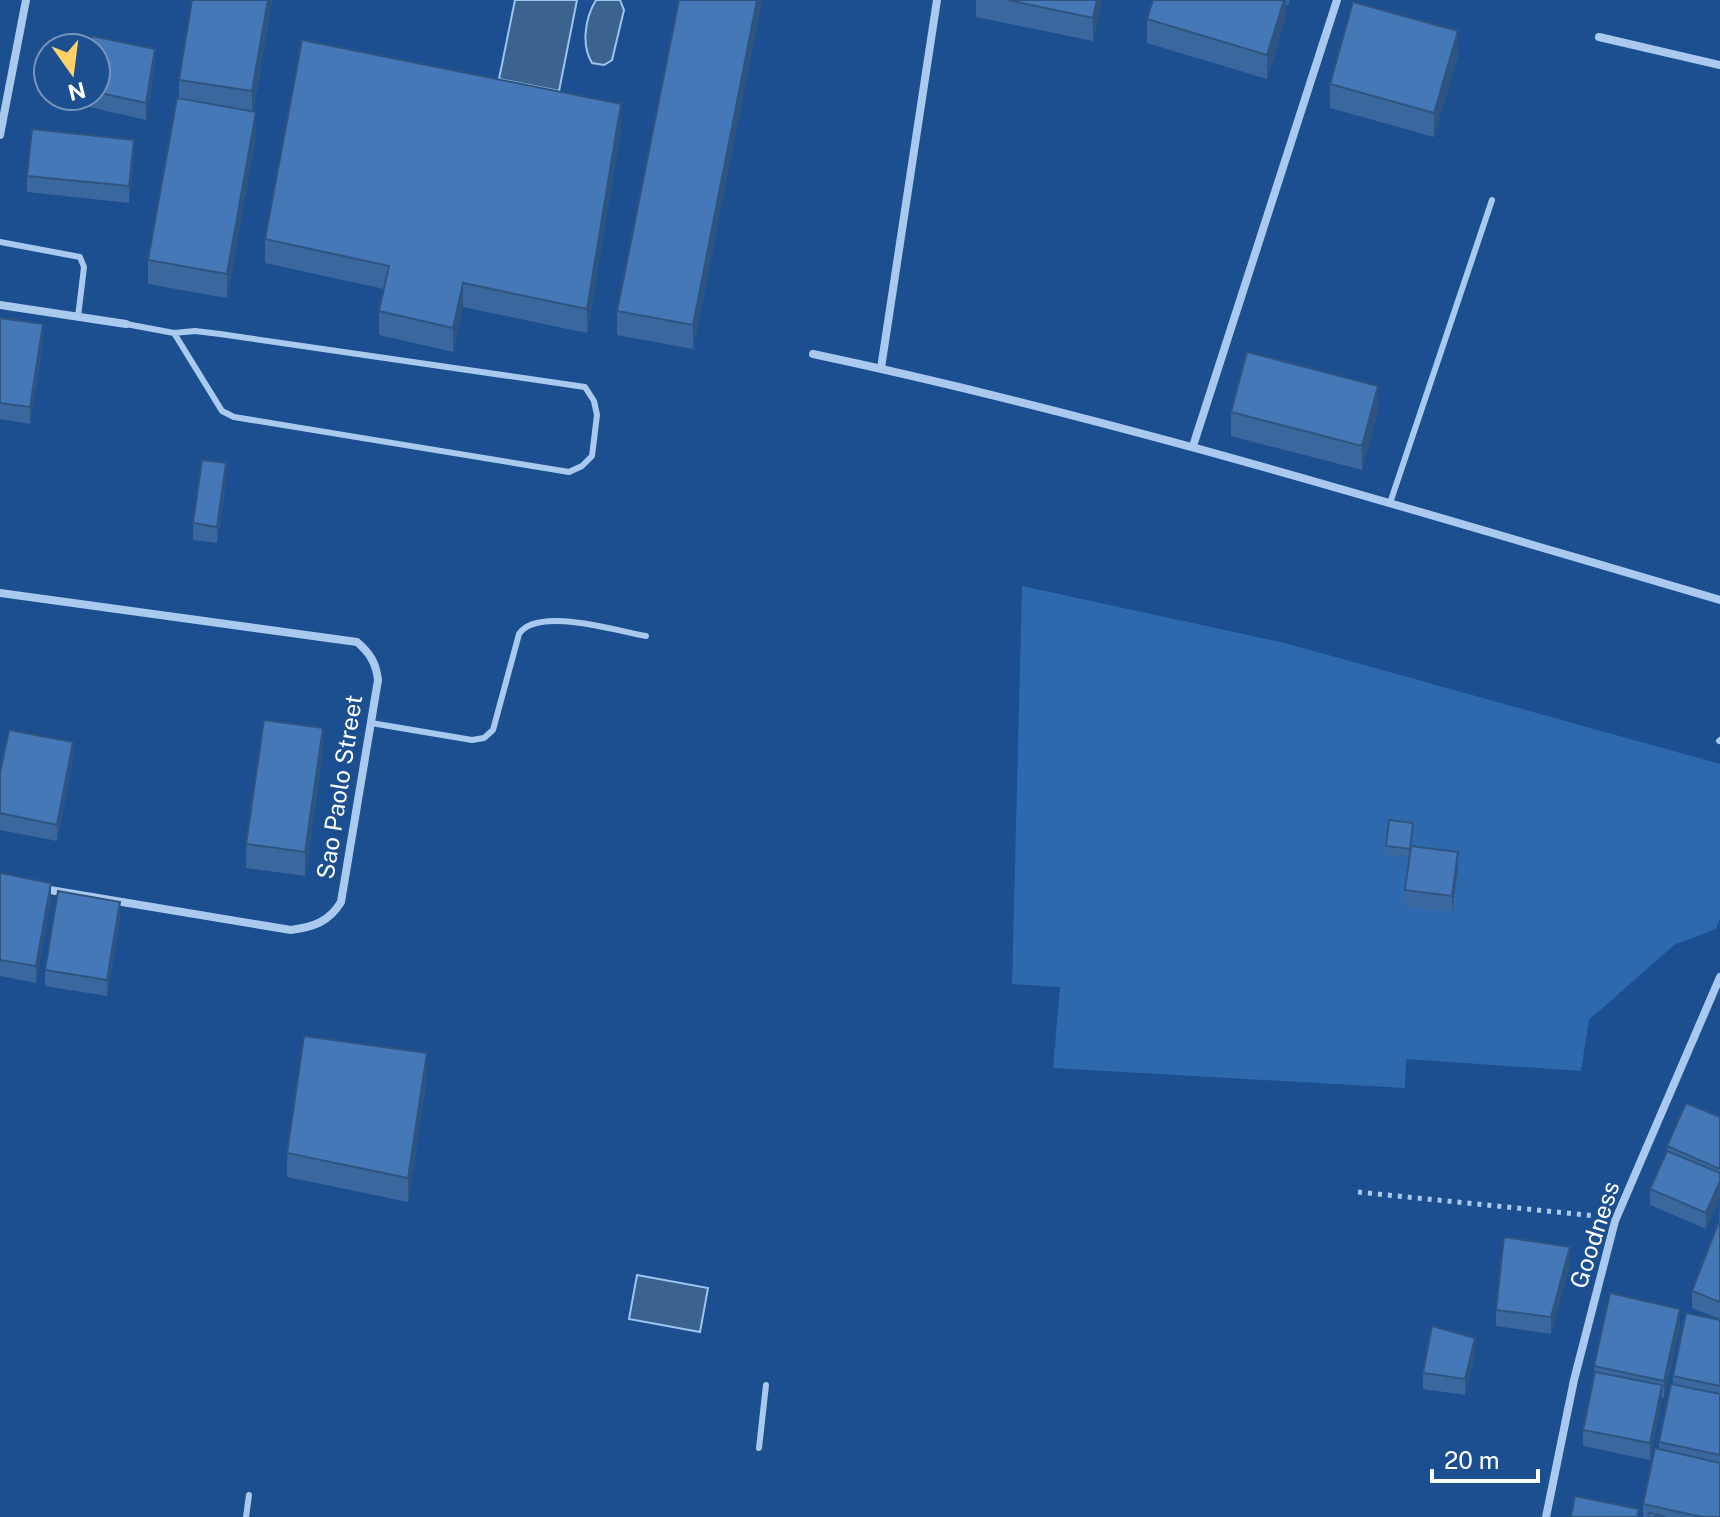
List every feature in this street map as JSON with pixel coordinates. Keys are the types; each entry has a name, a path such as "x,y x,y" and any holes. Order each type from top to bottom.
{"street":[{"path":"0,135 26,0"},
{"path":"881,368 937,0"},
{"path":"1193,446 1337,0"},
{"path":"1599,37 1720,65"},
{"path":"0,305 126,324"},
{"path":"813,354 1193,446 1720,600"},
{"name":"Sao Paolo Street","path":"0,593 357,642 373,659 377,670 378,680 341,902 323,922 291,930 31,886"},
{"name":"Goodness","path":"1546,1517 1574,1380 1615,1221 1720,977"}],"lane":[{"path":"1390,503 1492,200"},
{"path":"0,242 80,257 84,267 78,317"},
{"path":"126,324 174,333 195,331 220,334 585,387 594,401 597,415 592,456 582,466 569,472 234,417 222,411 174,333"},
{"path":"371,723 472,740 484,738 493,730 519,634 524,626 536,621 553,620 646,636"},
{"path":"759,1448 766,1385"},
{"path":"246,1517 249,1495"}],"path":[{"path":"1358,1192 1601,1217"}],"shaded area":[{"path":"515,0 577,0 559,91 499,79"},
{"path":"596,0 620,0 624,10 612,60 604,65 592,63 586,40 592,7"},
{"path":"1022,586 1285,643 1720,764 1720,918 1716,929 1674,945 1589,1020 1581,1071 1406,1059 1405,1088 1053,1068 1060,987 1012,984"},
{"path":"637,1275 708,1288 700,1332 629,1319"}],"building":[{"path":"192,0 268,0 252,91 179,80"},
{"path":"679,0 757,0 693,325 617,311"},
{"path":"1008,0 1097,0 1093,18"},
{"path":"1153,0 1284,0 1267,55 1147,19"},
{"path":"1353,2 1458,31 1434,113 1330,84"},
{"path":"112,40 155,49 146,103 112,96"},
{"path":"302,40 621,104 587,309 463,283 453,328 379,311 389,266 265,239"},
{"path":"177,98 256,112 227,274 148,260"},
{"path":"32,129 134,140 129,186 27,176"},
{"path":"0,318 43,324 30,407 0,403"},
{"path":"1247,352 1378,386 1362,446 1231,412"},
{"path":"202,460 226,463 217,527 193,523"},
{"path":"264,720 323,728 305,852 246,844"},
{"path":"9,730 73,742 57,825 0,813 0,773"},
{"path":"1389,820 1413,823 1410,849 1386,846"},
{"path":"1411,846 1458,852 1452,896 1405,890"},
{"path":"0,873 51,883 36,966 0,960"},
{"path":"58,891 120,902 107,980 45,970"},
{"path":"304,1036 427,1053 408,1178 287,1153"},
{"path":"1686,1103 1720,1117 1720,1169 1667,1146"},
{"path":"1667,1151 1720,1173 1720,1181 1706,1213 1650,1189"},
{"path":"1720,1224 1720,1302 1692,1291"},
{"path":"1504,1237 1570,1247 1551,1317 1496,1310"},
{"path":"1610,1293 1680,1309 1664,1381 1594,1366"},
{"path":"1686,1313 1720,1320 1720,1386 1673,1376"},
{"path":"1432,1326 1475,1338 1465,1379 1423,1373"},
{"path":"1595,1372 1662,1385 1650,1443 1583,1430"},
{"path":"1671,1384 1720,1394 1720,1455 1659,1442"},
{"path":"1655,1448 1720,1463 1720,1517 1702,1517 1643,1504"},
{"path":"1575,1496 1639,1509 1637,1517 1571,1517"}]}
